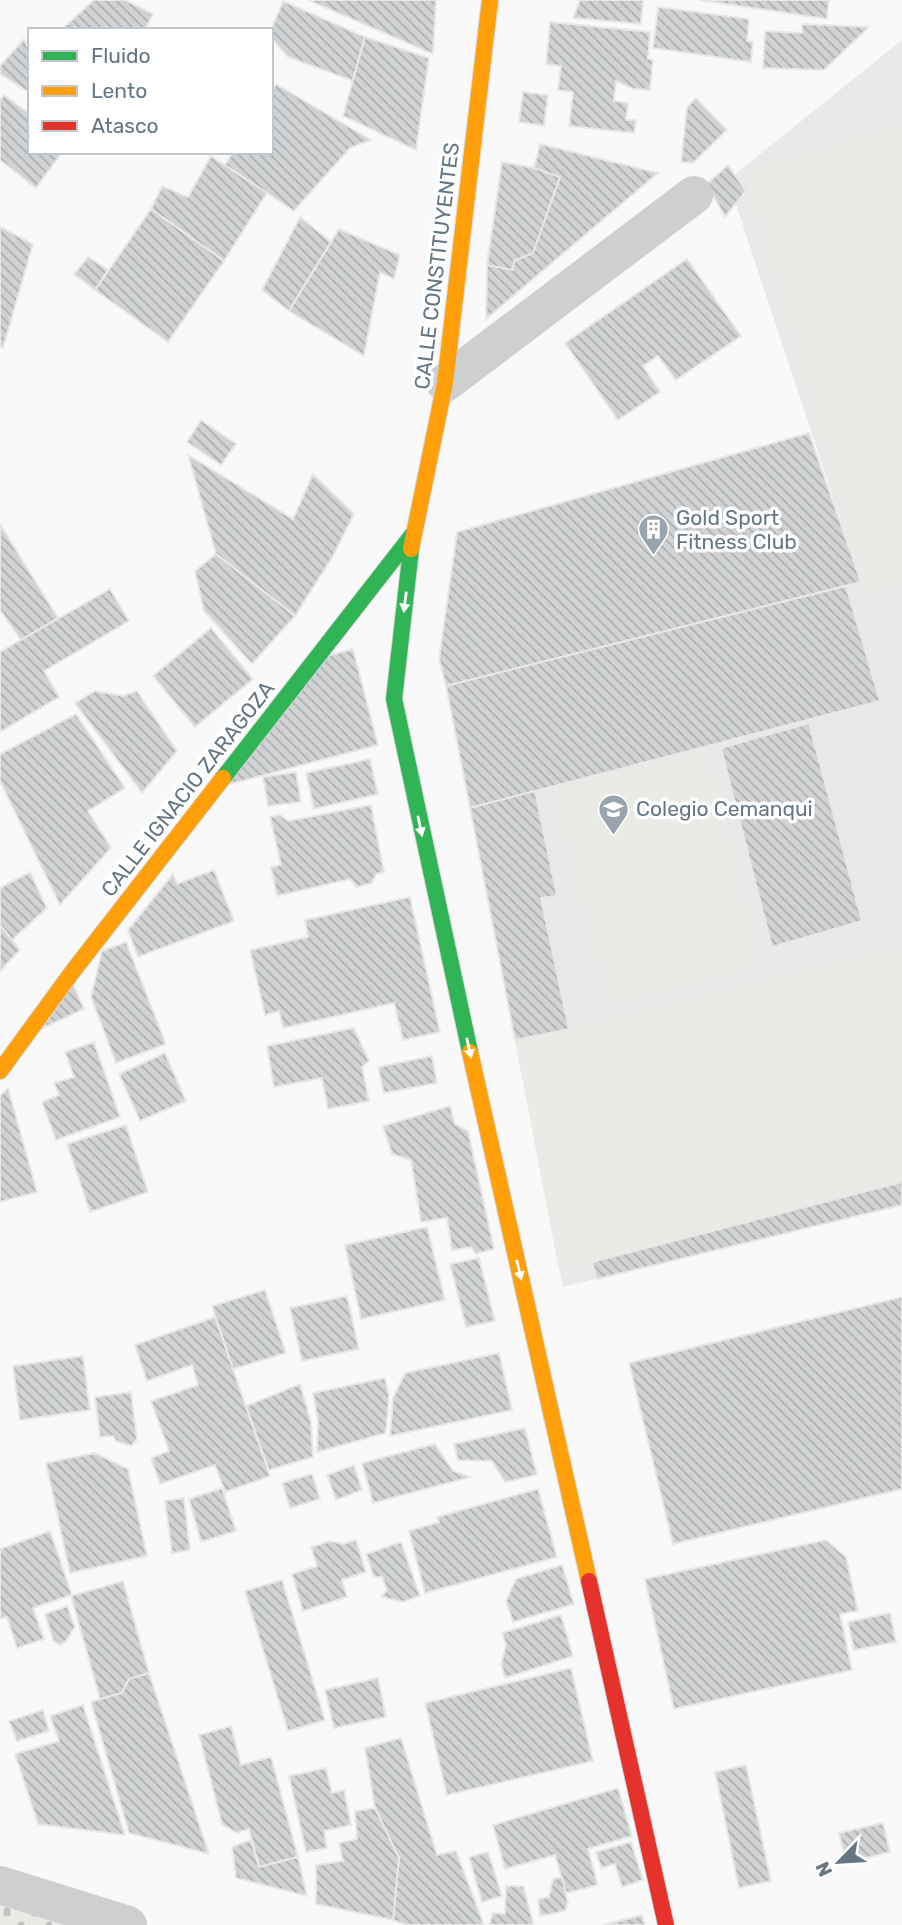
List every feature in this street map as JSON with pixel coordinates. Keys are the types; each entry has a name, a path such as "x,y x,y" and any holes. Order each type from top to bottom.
{"main road":[{"name":"CALLE CONSTITUYENTES","path":"489,0 445,383 413,534 394,699 433,888 666,1925"},
{"name":"CALLE IGNACIO ZARAGOZA","path":"0,1071 82,960 413,534"}],"street":[{"path":"445,383 694,195"},
{"path":"0,1885 128,1925"}],"shaded area":[{"path":"902,40 902,1205 563,1287 446,686 861,582 728,180"}],"green space":[{"path":"902,126 902,582 864,592 743,168"},
{"path":"708,749 760,966 608,1005 551,787"},
{"path":"902,947 902,1182 559,1270 515,1040"},
{"path":"0,1903 74,1925 0,1925"}],"building":[{"path":"94,0 125,0 153,14 146,28 63,28"},
{"path":"308,0 436,0 433,54"},
{"path":"580,0 643,0 641,24 573,18"},
{"path":"699,0 829,0 827,19"},
{"path":"283,1 365,37 353,81 288,57 273,40 272,28"},
{"path":"658,7 749,19 747,41 753,42 751,62 653,48"},
{"path":"550,22 650,32 648,59 653,60 650,90 634,89 616,81 614,101 628,103 626,120 636,120 634,133 569,126 573,92 558,90 561,66 546,64"},
{"path":"802,24 869,27 824,70 763,68 765,31 802,33"},
{"path":"365,37 429,58 416,150 343,116"},
{"path":"24,39 28,48 28,92 0,74 0,66"},
{"path":"276,84 371,140 350,148 294,211 225,165 232,154 273,154 273,89"},
{"path":"523,92 548,95 544,126 519,122"},
{"path":"4,95 28,113 28,154 61,154 36,188 0,160 0,100"},
{"path":"696,98 727,130 693,163 681,162 687,107"},
{"path":"540,144 658,173 486,319 487,265 502,162 534,168"},
{"path":"211,156 267,193 224,261 151,209 162,186 188,197"},
{"path":"502,162 534,168 560,177 533,253 514,261 513,270 487,265"},
{"path":"728,165 746,191 725,217 707,184"},
{"path":"151,209 224,261 168,342 95,290"},
{"path":"300,217 331,242 289,311 262,290"},
{"path":"0,227 33,244 3,348 0,347"},
{"path":"339,229 400,255 394,279 380,272 364,356 289,311"},
{"path":"88,257 108,270 95,290 74,274"},
{"path":"687,259 741,336 676,380 658,356 643,366 660,392 618,420 565,343"},
{"path":"201,420 236,444 221,465 187,442"},
{"name":"Gold Sport Fitness Club","path":"809,433 861,582 446,686 439,659 457,532"},
{"path":"188,455 293,519 313,474 354,514 333,556 295,616 216,554"},
{"path":"0,524 58,618 21,640 0,610"},
{"path":"216,554 295,616 252,664 204,611 195,571"},
{"path":"846,586 880,701 470,808 446,686"},
{"path":"110,589 129,621 44,671 59,697 0,732 0,652"},
{"path":"211,628 253,679 195,727 153,676"},
{"path":"353,649 378,745 223,786 327,656"},
{"path":"95,691 123,696 137,691 177,751 142,793 75,703"},
{"path":"76,714 125,788 88,811 111,848 60,905 0,781 0,754"},
{"path":"809,723 862,921 772,947 721,748"},
{"path":"370,759 378,794 314,809 306,773"},
{"path":"296,772 301,802 268,806 263,777"},
{"path":"535,791 557,896 541,898 569,1029 515,1040 470,808"},
{"path":"371,805 384,872 376,874 372,883 357,887 350,879 277,896 271,867 281,865 270,817 280,815 288,821"},
{"path":"214,870 234,921 138,957 128,930 173,874 177,884"},
{"path":"30,872 47,908 12,940 0,925 0,888"},
{"path":"410,897 440,1032 403,1040 394,1003 283,1028 279,1011 265,1015 250,950 308,937 305,920"},
{"path":"0,925 20,950 0,971"},
{"path":"126,942 166,1044 116,1063 91,997 102,951"},
{"path":"73,984 84,1009 41,1029"},
{"path":"354,1028 369,1061 362,1067 369,1101 328,1109 322,1078 274,1087 267,1046"},
{"path":"94,1042 120,1117 56,1140 42,1102 59,1095 54,1083 74,1077 65,1052"},
{"path":"165,1053 186,1101 140,1121 119,1074"},
{"path":"432,1056 437,1083 384,1093 378,1067"},
{"path":"8,1088 37,1192 0,1202 0,1096"},
{"path":"450,1106 455,1124 468,1131 494,1249 476,1254 471,1247 452,1250 447,1218 421,1222 411,1160 392,1154 383,1126"},
{"path":"126,1125 148,1192 90,1212 67,1144"},
{"path":"902,1182 902,1205 597,1279 592,1262"},
{"path":"427,1227 445,1300 361,1319 345,1245"},
{"path":"479,1258 495,1321 466,1327 450,1264"},
{"path":"265,1290 286,1353 233,1369 212,1306"},
{"path":"347,1296 359,1349 302,1361 290,1308"},
{"path":"902,1297 902,1489 673,1544 629,1363"},
{"path":"215,1317 270,1476 225,1492 215,1465 160,1484 151,1458 169,1451 151,1401 198,1385 192,1365 147,1381 135,1345"},
{"path":"499,1353 512,1410 390,1436 393,1398 405,1373"},
{"path":"83,1356 90,1410 20,1420 13,1366"},
{"path":"385,1378 389,1396 386,1433 317,1452 318,1421 313,1393"},
{"path":"300,1384 311,1422 313,1457 269,1470 246,1406"},
{"path":"131,1392 137,1440 131,1446 116,1441 113,1436 100,1437 95,1397"},
{"path":"525,1428 537,1475 505,1482 492,1461 458,1460 454,1444"},
{"path":"435,1444 453,1471 471,1477 373,1503 362,1463"},
{"path":"95,1453 128,1469 147,1556 70,1573 46,1463"},
{"path":"354,1465 362,1490 336,1500 327,1475"},
{"path":"312,1474 320,1499 290,1508 282,1483"},
{"path":"222,1488 236,1531 201,1542 189,1499"},
{"path":"538,1489 557,1557 425,1593 409,1531 439,1522 437,1517"},
{"path":"184,1498 190,1550 172,1553 165,1501"},
{"path":"50,1531 72,1595 33,1608 44,1639 17,1648 7,1617 0,1619 0,1549"},
{"path":"356,1540 366,1572 342,1580 347,1597 303,1611 292,1574 317,1566 311,1547 330,1541 343,1544"},
{"path":"826,1540 846,1557 858,1611 840,1614 852,1670 674,1709 645,1579"},
{"path":"401,1542 420,1596 403,1602 381,1597 387,1590 382,1577 374,1577 366,1554"},
{"path":"562,1565 574,1604 513,1622 506,1601 516,1579"},
{"path":"282,1580 325,1720 288,1731 245,1591"},
{"path":"123,1581 149,1673 129,1679 122,1693 100,1699 71,1596"},
{"path":"67,1606 75,1627 67,1640 60,1645 53,1640 45,1614"},
{"path":"890,1613 896,1642 854,1650 848,1622"},
{"path":"561,1615 573,1656 505,1678 501,1664 506,1645 502,1633"},
{"path":"571,1668 593,1761 447,1795 425,1703"},
{"path":"149,1673 209,1854 129,1833 91,1702 122,1693 129,1679"},
{"path":"378,1678 386,1717 334,1728 325,1690"},
{"path":"83,1705 125,1835 38,1824 15,1754 59,1741 50,1716"},
{"path":"43,1710 49,1731 17,1741 9,1721"},
{"path":"231,1726 241,1765 271,1757 298,1857 259,1867 249,1829 237,1833 222,1824 199,1735"},
{"path":"401,1738 437,1855 456,1851 484,1925 406,1925 393,1920 399,1858 375,1808 365,1748"},
{"path":"746,1765 771,1881 739,1888 715,1772"},
{"path":"326,1768 332,1793 344,1790 351,1825 324,1831 327,1848 306,1852 289,1776"},
{"path":"618,1788 632,1836 588,1849 598,1885 566,1893 555,1855 505,1869 493,1825"},
{"path":"375,1808 399,1858 393,1920 316,1904 316,1865 343,1861 339,1843 357,1839 355,1811"},
{"path":"883,1823 890,1852 846,1863 839,1833"},
{"path":"251,1840 259,1867 298,1857 307,1896 236,1878 232,1847"},
{"path":"631,1842 643,1880 622,1887 615,1864 601,1868 596,1852"},
{"path":"488,1852 502,1896 482,1902 469,1857"},
{"path":"562,1877 568,1903 565,1911 540,1916 538,1899 549,1897 553,1879"},
{"path":"506,1886 523,1886 534,1925 489,1925 493,1913 505,1914"},
{"path":"642,1915 645,1925 603,1925"}],"traffic: fast":[{"path":"223,778 413,534"},
{"path":"411,549 394,699 470,1052"}],"traffic: slow":[{"path":"411,549 445,383 490,0"},
{"path":"0,1071 73,971 223,778"},
{"path":"470,1052 589,1581"}],"traffic: jam":[{"path":"589,1581 666,1925"}],"place":[{"name":"Gold Sport Fitness Club","path":"653,557"},
{"name":"Colegio Cemanqui","path":"613,836"}]}
